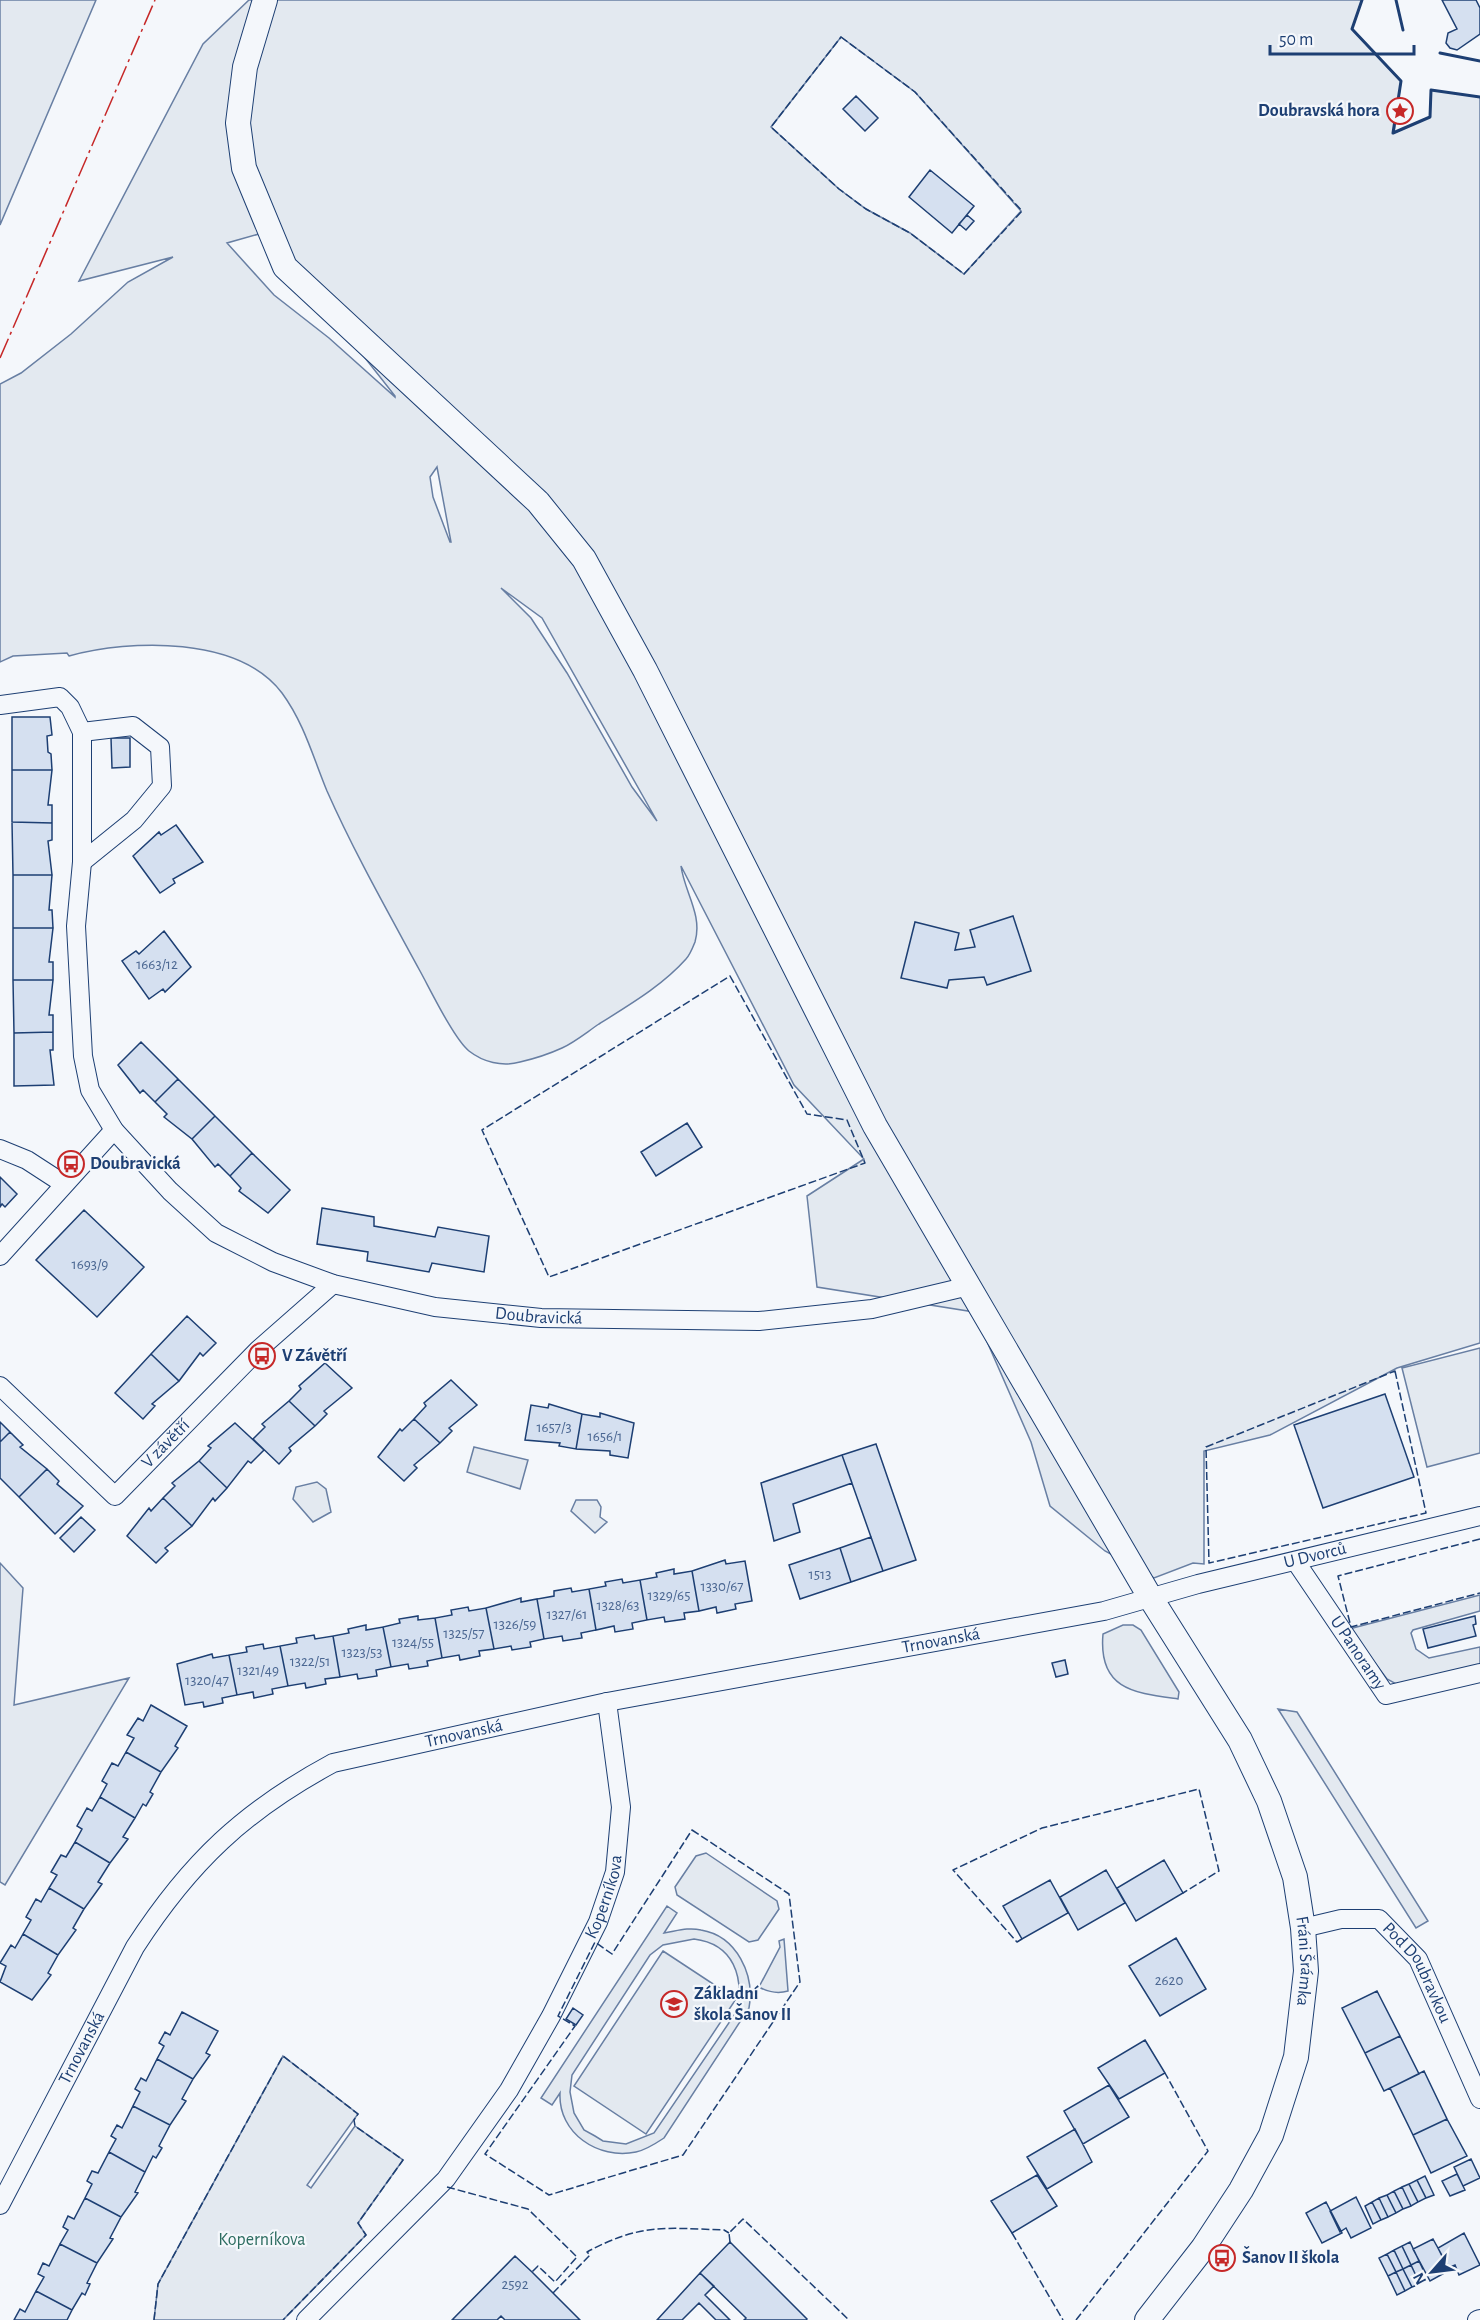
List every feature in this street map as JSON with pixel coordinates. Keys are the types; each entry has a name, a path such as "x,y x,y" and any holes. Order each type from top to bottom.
{"street":[{"name":"Fráni Šrámka","path":"266,0 245,67 238,123 244,168 285,267 538,502 584,559 645,670 875,1126 1150,1597 1240,1740 1269,1801 1294,1877 1303,1928 1306,1971 1298,2045 1285,2098 1271,2134 1241,2190 1203,2248 1147,2320"},
{"path":"0,705 60,698 70,707 82,732 133,726 160,747 162,786 134,820 82,862"},
{"name":"Doubravická","path":"82,732 82,862 76,926 83,1056 90,1090 114,1130 170,1191 216,1233 273,1262 333,1284 435,1307 541,1318 759,1321 872,1309 969,1287"},
{"path":"0,1256 114,1130"},
{"path":"0,1149 27,1160 64,1184"},
{"name":"V závětří","path":"0,1386 115,1496 258,1350 333,1284"},
{"name":"U Dvorců","path":"1150,1597 1480,1516"},
{"name":"U Panoramy","path":"1296,1562 1386,1695 1480,1673"},
{"name":"Trnovanská","path":"0,2205 135,1947 177,1888 208,1852 237,1824 305,1778 333,1763 607,1702 912,1644 1082,1615 1150,1597"},
{"name":"Koperníkova","path":"306,2320 446,2179 509,2090 551,2016 598,1922 615,1872 621,1807 607,1702"},
{"name":"Pod Doubravkou","path":"1303,1928 1341,1919 1379,1919 1396,1934 1418,1959 1480,2099"}],"green space":[{"path":"0,0 96,0 0,225"},
{"path":"249,0 1362,0 1352,29 1401,81 1394,133 1430,117 1431,90 1480,97 1480,1343 1397,1368 1270,1435 1204,1451 1204,1564 1193,1563 1154,1578 1105,1551 1050,1506 1031,1442 974,1312 817,1287 807,1196 864,1159 794,1085 681,866 695,913 697,932 690,953 677,969 645,995 562,1048 513,1063 500,1064 487,1061 469,1051 456,1036 348,837 327,791 308,740 290,704 263,674 239,661 212,652 152,645 94,650 69,656 67,653 13,656 0,662 0,384 21,373 71,334 128,282 173,257 79,281 203,44","holes":["841,37 915,92 1021,211 964,274 910,233 866,209 839,189 771,127","266,232 395,397 329,338 274,295 227,243","437,467 451,542 433,497 430,477","501,588 542,618 657,821 632,787 567,673 531,618"]},
{"path":"1480,1348 1480,1453 1427,1467 1402,1368"},
{"path":"474,1447 528,1460 520,1489 467,1472"},
{"path":"317,1482 326,1489 331,1512 313,1522 293,1499 296,1487"},
{"path":"576,1500 597,1500 601,1507 600,1517 607,1522 595,1533 571,1511"},
{"path":"0,1563 23,1588 14,1705 129,1678 5,1885 0,1882"},
{"path":"1480,1595 1480,1611 1413,1630 1411,1633 1416,1649 1429,1658 1480,1647 1480,1668 1398,1685 1387,1679 1349,1629"},
{"path":"1123,1625 1133,1625 1141,1630 1179,1692 1178,1699 1134,1691 1113,1678 1103,1653 1103,1634"},
{"path":"1278,1709 1297,1712 1428,1921 1416,1928"},
{"path":"706,1853 777,1901 779,1909 758,1940 749,1942 677,1895 675,1887 696,1856"},
{"path":"667,1906 677,1913 664,1933 687,1929 701,1930 725,1940 734,1949 746,1970 750,1995 749,2008 664,2138 636,2152 608,2152 583,2141 573,2131 561,2107 560,2093 552,2105 541,2098","holes":["694,1939 708,1942 727,1955 733,1964 739,1986 737,2011 654,2133 626,2144 603,2141 584,2130 574,2113 570,2092 572,2075 650,1955 663,1945"]},
{"path":"784,1939 788,1991 777,1992 759,1987 780,1947 779,1941"},
{"path":"663,1951 736,1999 646,2134 574,2086"},
{"name":"Koperníkova","path":"283,2056 358,2114 307,2185 311,2188 355,2126 403,2160 358,2223 366,2235 283,2320 154,2320 158,2284"}],"building":[{"path":"1442,0 1476,0 1480,8 1480,34 1457,50 1450,48 1446,43 1448,33 1457,29"},
{"path":"856,96 878,118 865,131 843,109"},
{"path":"930,170 974,206 952,233 909,197"},
{"path":"967,215 974,221 966,230 959,224"},
{"path":"12,717 50,717 52,735 47,736 52,770 12,770"},
{"path":"111,738 130,738 130,767 112,768"},
{"path":"12,770 52,770 48,805 52,805 52,823 12,822"},
{"path":"12,822 52,823 52,840 48,841 52,875 13,875"},
{"path":"176,825 203,862 173,879 175,883 160,893 133,856 159,832 161,835"},
{"path":"13,875 52,875 49,910 52,910 53,928 13,928"},
{"path":"1013,916 1031,971 987,985 984,977 949,980 947,988 901,978 915,922 959,933 955,950 975,947 970,930"},
{"path":"13,928 53,928 49,962 53,962 53,980 13,980"},
{"path":"164,931 191,967 165,992 163,989 149,999 122,961 136,951 139,954"},
{"path":"13,980 53,980 49,1015 53,1015 53,1032 14,1033"},
{"path":"53,1032 53,1050 50,1050 54,1085 14,1086 14,1033"},
{"path":"141,1042 178,1079 155,1102 143,1090 140,1093 118,1065"},
{"path":"178,1079 215,1116 192,1139 164,1117 167,1114 155,1102"},
{"path":"215,1116 252,1153 230,1176 218,1164 215,1167 192,1139"},
{"path":"687,1123 702,1147 656,1176 641,1152"},
{"path":"252,1153 290,1190 268,1213 239,1191 241,1188 230,1176"},
{"path":"0,1177 17,1194 5,1207 2,1204 0,1207"},
{"path":"322,1208 374,1217 374,1226 435,1237 438,1227 489,1236 484,1272 432,1263 429,1272 367,1261 368,1252 317,1244"},
{"path":"84,1210 144,1267 97,1317 36,1260"},
{"path":"187,1316 216,1343 203,1356 200,1353 179,1381 151,1354"},
{"path":"151,1354 179,1381 152,1404 155,1406 143,1419 115,1393"},
{"path":"325,1363 352,1388 324,1411 327,1414 315,1426 289,1401 301,1389 299,1386"},
{"path":"451,1380 477,1405 449,1428 452,1431 440,1443 414,1419 426,1406 424,1403"},
{"path":"1385,1394 1414,1477 1323,1508 1294,1425"},
{"path":"289,1401 315,1426 289,1448 291,1451 279,1464 253,1439 265,1427 262,1424"},
{"path":"549,1404 582,1414 576,1449 559,1446 560,1443 525,1440 531,1405 548,1408"},
{"path":"600,1413 634,1423 628,1458 610,1455 610,1451 576,1449 582,1414 600,1417"},
{"path":"414,1419 440,1443 414,1465 417,1468 404,1481 378,1457 400,1429 402,1431"},
{"path":"0,1422 10,1432 0,1442"},
{"path":"235,1423 264,1450 251,1463 248,1461 227,1488 199,1461 211,1448 208,1446"},
{"path":"10,1432 23,1445 20,1447 47,1469 19,1497 0,1478 0,1442"},
{"path":"876,1444 916,1560 883,1571 842,1455"},
{"path":"842,1455 852,1483 793,1504 800,1532 774,1541 761,1483"},
{"path":"199,1461 227,1488 215,1501 213,1498 192,1526 163,1498 175,1486 172,1483"},
{"path":"47,1469 59,1481 57,1484 83,1506 55,1534 19,1497"},
{"path":"163,1498 192,1526 165,1548 168,1551 156,1563 127,1536 149,1508 151,1511"},
{"path":"81,1517 95,1530 74,1552 60,1538"},
{"path":"871,1537 883,1571 851,1582 840,1548"},
{"path":"840,1548 851,1582 800,1599 789,1565"},
{"path":"725,1560 726,1564 745,1561 752,1601 735,1604 736,1609 717,1613 716,1607 699,1611 692,1571"},
{"path":"674,1569 674,1574 692,1571 699,1611 684,1613 685,1619 665,1622 664,1617 647,1620 640,1580 657,1577 656,1573"},
{"path":"622,1579 623,1583 640,1580 647,1620 632,1623 633,1629 615,1632 614,1626 596,1630 589,1589 606,1586 605,1582"},
{"path":"571,1588 572,1592 589,1589 596,1630 581,1633 582,1638 563,1641 562,1636 544,1639 537,1599 554,1596 554,1591"},
{"path":"521,1598 521,1602 537,1599 544,1639 530,1642 531,1647 512,1650 511,1646 494,1649 486,1608"},
{"path":"468,1607 469,1611 486,1608 494,1649 479,1651 480,1656 460,1660 459,1655 442,1658 435,1618 452,1615 451,1610"},
{"path":"418,1616 418,1620 435,1618 442,1658 427,1661 428,1666 409,1669 408,1664 391,1667 383,1627 400,1623 399,1619"},
{"path":"1475,1616 1476,1624 1473,1625 1476,1636 1428,1648 1423,1629"},
{"path":"366,1625 366,1630 383,1627 391,1667 376,1670 377,1676 358,1679 357,1674 340,1677 333,1636 349,1633 348,1629"},
{"path":"314,1635 315,1639 333,1636 340,1677 325,1679 326,1684 306,1688 305,1683 288,1686 280,1646 297,1643 296,1638"},
{"path":"263,1644 264,1649 280,1646 288,1686 272,1689 273,1694 254,1698 253,1692 237,1695 229,1655 247,1652 246,1647"},
{"path":"212,1654 213,1658 229,1655 237,1695 222,1698 223,1703 204,1707 203,1702 185,1705 177,1664"},
{"path":"1065,1660 1068,1674 1056,1677 1052,1663"},
{"path":"151,1705 187,1726 175,1746 178,1748 161,1772 126,1752 134,1738 127,1735 138,1718 143,1721"},
{"path":"126,1752 161,1772 150,1792 153,1794 146,1806 143,1804 135,1818 100,1797 107,1784 102,1781 112,1763 118,1766"},
{"path":"100,1797 135,1818 123,1837 128,1839 110,1863 75,1842 82,1829 77,1826 87,1808 92,1811"},
{"path":"75,1842 110,1863 98,1882 102,1884 84,1909 49,1888 57,1875 51,1872 61,1855 66,1857"},
{"path":"1164,1860 1183,1893 1136,1921 1117,1888"},
{"path":"1106,1870 1125,1903 1078,1930 1060,1897"},
{"path":"1050,1880 1068,1913 1022,1939 1003,1906"},
{"path":"49,1888 84,1909 73,1928 76,1930 58,1955 23,1934 31,1920 26,1917 36,1899 41,1902"},
{"path":"23,1934 58,1955 48,1973 51,1975 32,2000 0,1982 6,1966 0,1963 11,1945 15,1948"},
{"path":"1176,1938 1206,1989 1160,2016 1129,1966"},
{"path":"1377,1991 1400,2036 1365,2053 1342,2008"},
{"path":"573,2008 583,2015 576,2025 566,2019"},
{"path":"182,2012 218,2031 206,2053 210,2055 193,2079 157,2059 164,2046 159,2043 165,2032 170,2035"},
{"path":"1400,2036 1419,2074 1384,2091 1365,2053"},
{"path":"1145,2040 1165,2073 1119,2099 1098,2068"},
{"path":"157,2059 193,2079 182,2099 186,2101 170,2125 133,2106 140,2092 135,2089 141,2078 146,2081"},
{"path":"1424,2071 1447,2119 1413,2135 1390,2088"},
{"path":"1109,2085 1129,2117 1083,2144 1064,2111"},
{"path":"133,2106 170,2125 159,2146 162,2148 156,2158 153,2156 145,2172 109,2152 116,2139 111,2136 117,2125 122,2128"},
{"path":"1447,2119 1467,2156 1431,2173 1413,2135"},
{"path":"1075,2129 1092,2162 1047,2189 1027,2157"},
{"path":"109,2152 145,2172 135,2192 138,2193 121,2217 85,2198 92,2184 87,2181 92,2171 98,2173"},
{"path":"1471,2159 1480,2178 1463,2186 1454,2167"},
{"path":"1457,2174 1465,2190 1450,2196 1442,2181"},
{"path":"1037,2175 1057,2206 1012,2233 991,2201"},
{"path":"1425,2176 1434,2195 1426,2198 1417,2180"},
{"path":"1417,2180 1426,2198 1418,2202 1409,2184"},
{"path":"1409,2184 1418,2202 1411,2206 1402,2187"},
{"path":"1402,2187 1411,2206 1403,2209 1394,2191"},
{"path":"1394,2191 1403,2209 1396,2213 1387,2195"},
{"path":"1387,2195 1396,2213 1388,2217 1379,2198"},
{"path":"1356,2197 1371,2228 1351,2238 1346,2228 1340,2232 1330,2211"},
{"path":"85,2198 121,2217 110,2238 113,2239 97,2263 60,2244 68,2230 63,2227 68,2216 74,2219"},
{"path":"1379,2198 1388,2217 1381,2220 1372,2202"},
{"path":"1326,2202 1342,2233 1322,2243 1306,2213"},
{"path":"1372,2202 1381,2220 1373,2224 1365,2206"},
{"path":"1464,2233 1480,2265 1459,2275 1455,2265 1448,2268 1438,2248"},
{"path":"1433,2239 1450,2270 1430,2281 1413,2249"},
{"path":"730,2242 806,2320 744,2320 746,2318 700,2273"},
{"path":"1410,2242 1419,2261 1411,2265 1402,2246"},
{"path":"60,2244 97,2263 87,2283 90,2284 85,2295 82,2293 72,2310 36,2291 44,2277 38,2274 43,2263 49,2266"},
{"path":"1402,2246 1411,2265 1403,2269 1394,2250"},
{"path":"1394,2250 1403,2269 1396,2272 1387,2254"},
{"path":"1387,2254 1396,2272 1388,2276 1379,2258"},
{"path":"515,2256 580,2320 505,2320 501,2316 497,2320 452,2320"},
{"path":"1419,2261 1428,2280 1420,2284 1411,2265"},
{"path":"1411,2265 1420,2284 1412,2287 1403,2269"},
{"path":"1403,2269 1412,2287 1405,2291 1396,2272"},
{"path":"1396,2272 1405,2291 1397,2295 1388,2276"},
{"path":"700,2273 714,2286 705,2295 730,2320 716,2320 699,2303 682,2320 657,2320"},
{"path":"36,2291 72,2310 67,2320 14,2320 20,2309 25,2312"}],"fence":[{"path":"841,37 915,92 1022,211 964,274 910,233 866,209 839,189 771,127 841,37"},
{"path":"730,976 807,1114 847,1120 865,1163 549,1277 482,1130 730,976"},
{"path":"1395,1371 1426,1513 1209,1563 1206,1447 1395,1371"},
{"path":"1480,1539 1338,1576 1351,1627 1480,1593"},
{"path":"1022,1939 1017,1942 953,1870 1042,1828 1199,1789 1219,1871 1183,1893"},
{"path":"692,1830 789,1894 800,1982 683,2155 549,2195 485,2154 575,2026 558,2016 595,1942 612,1954 692,1830"},
{"path":"154,2320 158,2284 283,2056 358,2114 354,2120 355,2126 403,2160 358,2223 366,2235 283,2320"},
{"path":"1076,2320 1208,2151 1165,2073"},
{"path":"447,2187 528,2209 577,2257 555,2282 538,2266 532,2272"},
{"path":"730,2242 729,2233 743,2219 849,2320"},
{"path":"553,2293 590,2255 587,2252 623,2236 669,2228 724,2230 729,2233"},
{"path":"1012,2233 1063,2320"}],"wall":[{"path":"1362,0 1352,29 1401,81 1393,133 1430,117 1431,90 1480,97"},
{"path":"1396,0 1403,30"},
{"path":"1440,53 1480,61"}],"power":[{"path":"0,358 155,0"}],"place":[{"name":"Doubravská hora","path":"1400,111"},
{"name":"Doubravická","path":"71,1164"},
{"name":"V Závětří","path":"262,1356"},
{"name":"Základní škola Šanov II","path":"674,2004"},
{"name":"Šanov II škola","path":"1222,2258"}]}
